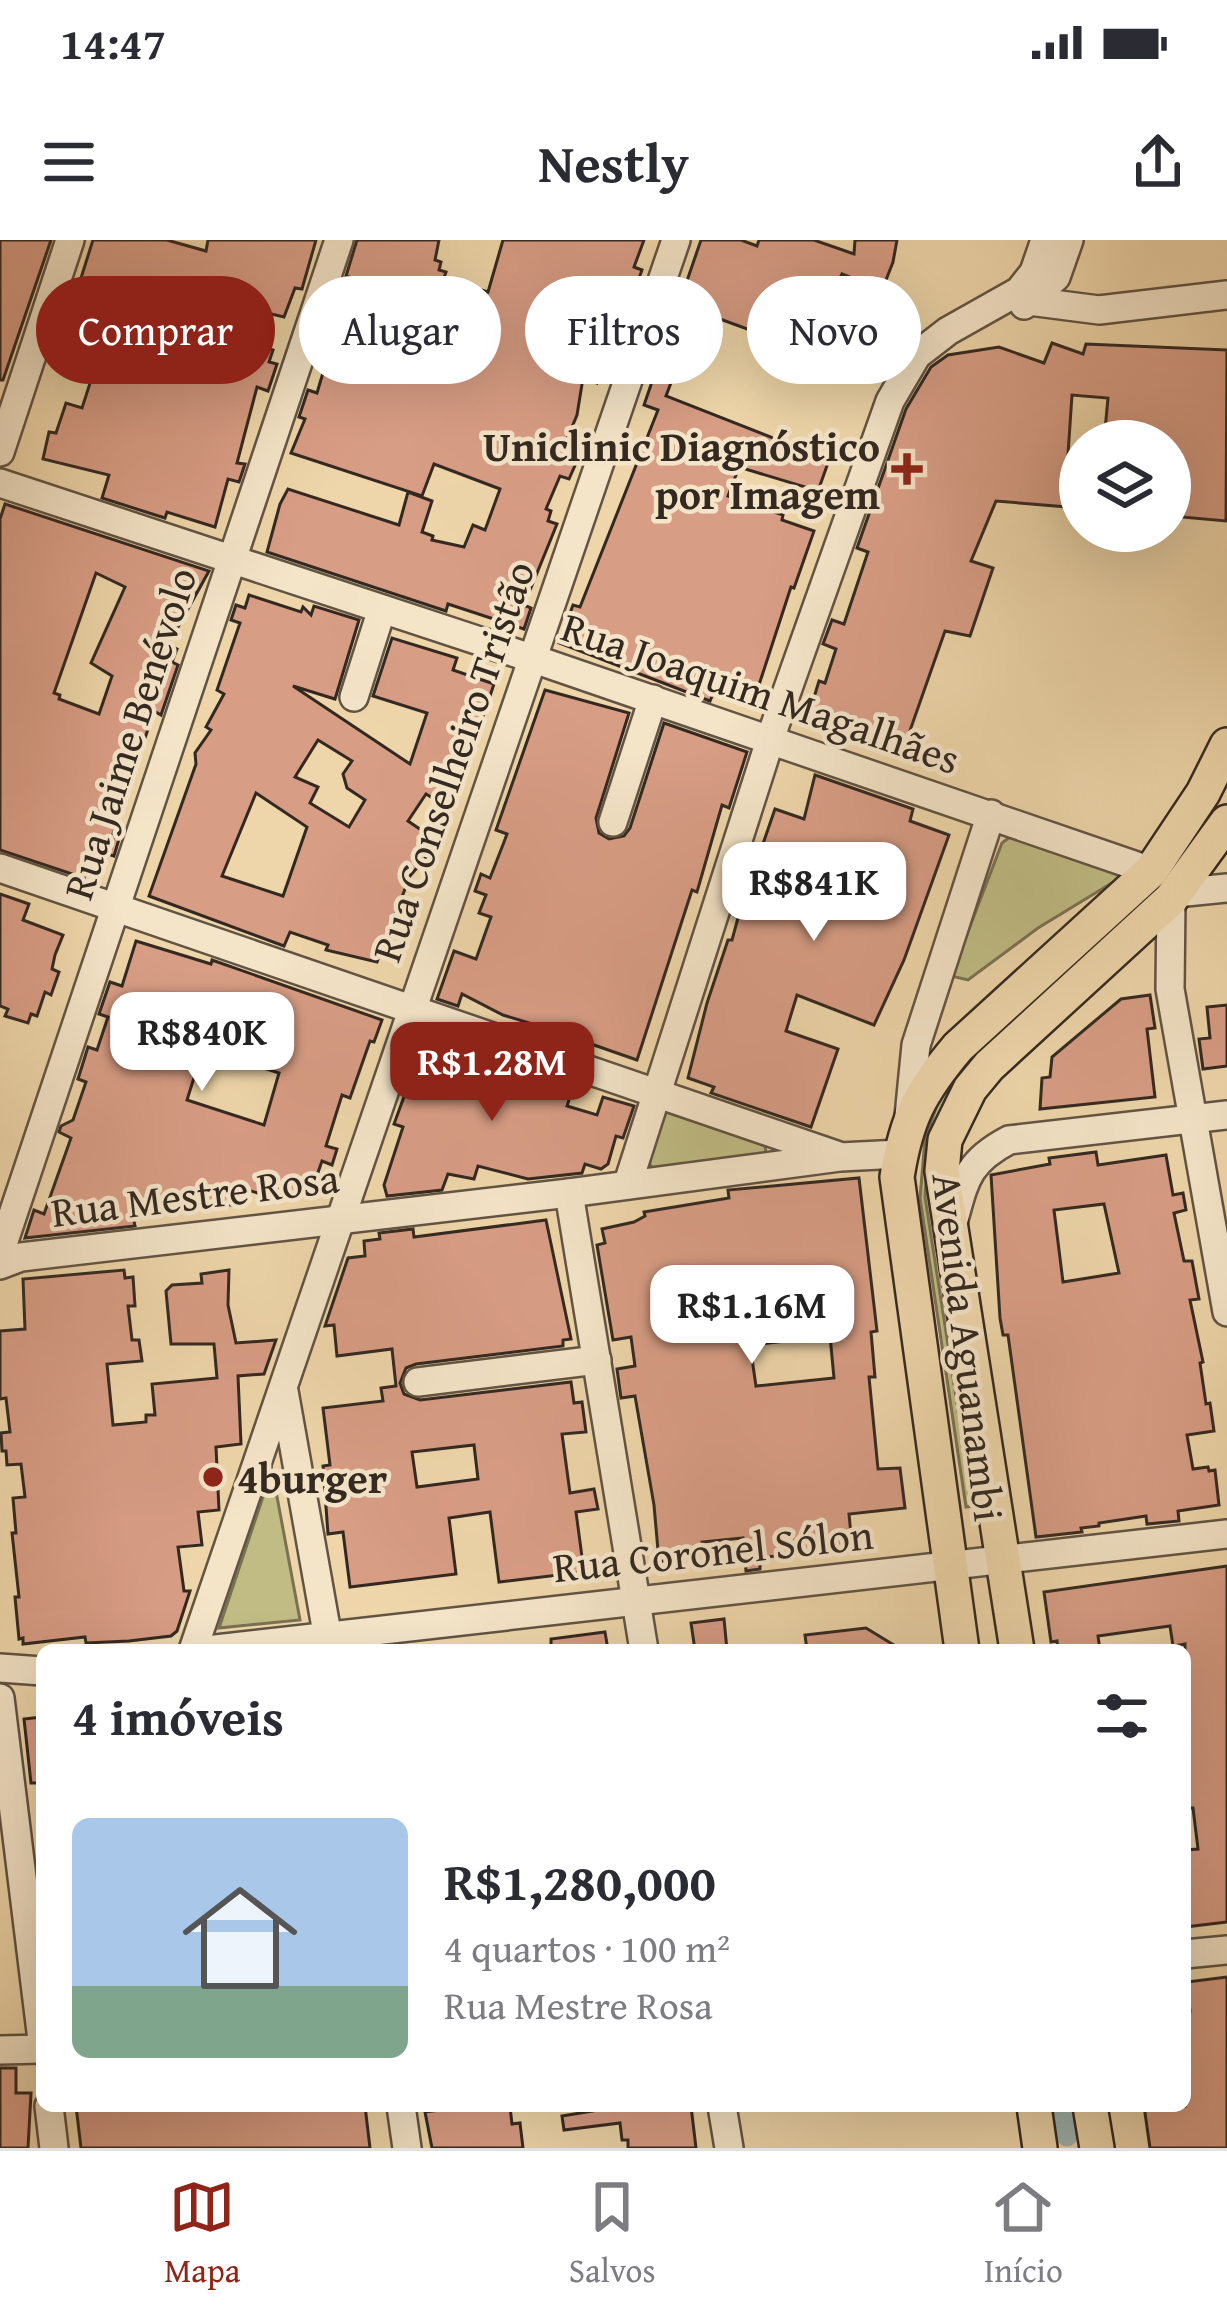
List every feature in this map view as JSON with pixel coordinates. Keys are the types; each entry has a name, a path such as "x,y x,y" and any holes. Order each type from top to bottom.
{"main road":[{"name":"Avenida Aguanambi","path":"961,1644 897,1177 909,1119 958,1047 1166,888 1227,745"},
{"name":"Avenida Aguanambi","path":"1016,1644 941,1171 945,1140 970,1088 988,1066 1227,822"},
{"path":"1035,2112 1040,2148"},
{"path":"1091,2112 1096,2148"}],"street":[{"path":"0,452 70,240"},
{"name":"Rua Jaime Benévolo","path":"0,1253 339,240"},
{"name":"Rua Conselheiro Tristão","path":"195,1644 676,240"},
{"path":"921,352 1019,291 1034,272 1045,240"},
{"path":"921,353 999,322 1029,301 1056,277 1069,240"},
{"path":"1029,301 1099,310 1227,295"},
{"path":"628,1184 770,740 855,491 900,384"},
{"name":"Rua Joaquim Magalhães","path":"0,483 991,814 1166,888 1227,888"},
{"path":"354,697 382,609"},
{"path":"613,822 653,699"},
{"path":"909,1119 916,1045 991,814"},
{"path":"0,868 840,1157"},
{"path":"1166,888 1170,989 1227,1312"},
{"path":"952,1228 971,1168 982,1154 1009,1140 1227,1115"},
{"name":"Rua Mestre Rosa","path":"0,1265 21,1257 840,1157 900,1154"},
{"path":"569,1193 643,1644"},
{"path":"418,1382 597,1360"},
{"path":"284,1387 330,1643"},
{"name":"Rua Coronel Sólon","path":"330,1643 637,1599 1227,1534"},
{"path":"0,1668 36,1671"},
{"path":"0,1698 36,1995"},
{"path":"1191,1953 1227,1950"},
{"path":"0,2050 36,2045"},
{"path":"50,2112 54,2148"},
{"path":"402,2112 407,2148"},
{"path":"723,2112 729,2148"}],"shaded area":[{"path":"1014,834 1120,873 1120,878 1038,928 968,980 951,976 1002,843"},
{"path":"953,1081 929,1140 925,1197 973,1506 966,1507 920,1198 925,1139 937,1105"},
{"path":"666,1112 765,1145 766,1154 654,1170 648,1162"},
{"path":"272,1470 300,1620 219,1628"}],"building":[{"path":"0,240 51,240 3,380"},
{"path":"93,240 167,240 206,251 208,240 316,240 306,276 299,276 299,289 295,288 284,317 275,315 275,276 82,276"},
{"path":"357,240 439,240 435,260 441,262 439,270 446,272 445,276 346,276"},
{"path":"503,240 644,240 634,267 642,270 640,276 525,276 525,384 582,384 577,415 564,446 581,452 569,479 560,476 546,509 551,511 548,521 557,524 524,605 531,608 524,629 448,604 446,611 267,552 288,489 399,525 408,492 432,501 422,532 433,536 432,540 464,547 473,525 485,530 500,489 434,464 422,496 291,453 305,419 299,417 308,390 317,393 320,384 501,384 501,276 493,276"},
{"path":"701,240 741,240 757,246 759,240 814,240 854,254 855,240 897,240 888,276 747,276 747,329 723,320 723,276 689,276"},
{"path":"1052,343 1083,354 1086,344 1227,350 1226,521 1191,518 1191,420 1106,420 1108,398 1072,395 1070,420 1059,420 1059,506 996,501 971,561 993,568 970,636 945,631 906,742 809,714 836,649 823,644 832,620 844,624 868,552 857,548 906,409 931,367 948,355 999,347 1044,363"},
{"path":"90,384 270,384 268,391 257,387 237,463 245,464 239,482 228,479 215,527 167,512 165,518 102,498 109,475 43,459 49,432 56,433 66,403 82,408"},
{"path":"651,384 671,384 666,396 829,460 818,491 739,467 728,496 814,531 754,700 716,687 710,701 559,643 573,605 580,607 658,410 644,405"},
{"path":"5,504 209,571 168,645 177,649 172,662 178,665 161,715 154,711 112,837 119,839 114,856 108,854 99,879 0,850 0,519","holes":["96,573 125,587 91,663 112,676 99,714 59,699 54,693"]},
{"path":"249,595 301,612 303,607 311,615 314,606 359,620 335,699 293,686 410,764 427,713 373,696 392,638 457,658 453,670 494,684 452,810 426,794 408,821 439,842 410,876 377,962 326,950 328,945 290,932 284,946 149,896 196,764 195,753 211,730 206,727 224,694 217,690 240,623 231,620 236,605 245,608","holes":["318,740 352,761 343,774 347,788 365,800 349,827 310,803 318,787 295,777","256,793 307,827 283,896 222,876"]},
{"path":"545,690 629,713 596,818 599,833 609,839 624,836 630,828 664,723 747,752 729,808 722,805 697,892 692,890 637,1060 568,1036 565,1043 539,1034 542,1027 503,1015 462,994 458,1006 437,999 454,951 476,959 491,917 479,913 486,895 475,891 481,874 490,878 507,834 496,830"},
{"path":"815,775 913,809 910,821 949,835 904,960 874,1025 797,995 786,1031 838,1049 811,1127 711,1093 714,1087 688,1078 707,1003 744,896 750,899 775,809 804,819"},
{"path":"0,894 29,904 23,920 63,935 52,969 59,972 51,995 45,992 37,1016 31,1014 28,1023 5,1016 8,1009 0,1006"},
{"path":"136,941 211,964 212,960 382,1020 350,1098 342,1095 326,1146 337,1149 332,1165 322,1161 309,1198 267,1187 264,1195 229,1184 231,1205 133,1216 135,1226 25,1238 34,1210 44,1214 71,1138 59,1132 73,1120 86,1082 78,1079 88,1047 97,1050 108,1017 99,1014 110,982 122,986","holes":["191,1018 226,1029 223,1038 248,1063 279,1073 264,1125 187,1100 198,1065 172,1056 184,1022 189,1024"]},
{"path":"1150,995 1155,1028 1147,1029 1155,1097 1040,1109 1042,1078 1050,1077 1052,1057 1121,999"},
{"path":"1227,1005 1227,1066 1203,1069 1199,1039 1210,1038 1207,1007"},
{"path":"427,1034 490,1055 487,1062 572,1091 567,1106 597,1115 603,1097 634,1106 623,1138 616,1136 608,1164 601,1169 585,1164 582,1173 528,1179 478,1166 474,1179 448,1174 442,1190 387,1196 384,1185 403,1127 394,1124"},
{"path":"1096,1152 1098,1165 1166,1155 1173,1195 1183,1193 1186,1210 1174,1213 1184,1261 1192,1261 1199,1299 1190,1300 1214,1431 1187,1435 1193,1469 1215,1470 1219,1505 1178,1511 1179,1521 1147,1524 1146,1516 1099,1523 1081,1528 1082,1532 1036,1537 1008,1335 1003,1335 1000,1318 991,1175 1050,1164 1049,1158","holes":["1104,1204 1119,1273 1063,1282 1054,1210"]},
{"path":"859,1178 877,1331 871,1332 875,1377 869,1377 878,1469 900,1468 905,1508 849,1514 852,1546 760,1558 760,1569 746,1571 743,1538 702,1542 703,1552 659,1562 635,1396 621,1398 617,1369 635,1366 631,1337 613,1340 597,1245 605,1243 602,1229 634,1222 644,1212 729,1198 728,1190","holes":["830,1336 834,1378 756,1386 750,1345"]},
{"path":"546,1220 571,1339 563,1340 563,1346 416,1364 406,1368 400,1383 404,1394 420,1400 571,1382 574,1403 582,1402 586,1432 562,1434 570,1493 594,1489 598,1509 576,1512 584,1572 499,1582 490,1512 449,1518 456,1574 350,1587 343,1532 328,1534 323,1466 330,1465 323,1408 383,1401 381,1388 396,1386 392,1349 337,1356 334,1325 325,1326 348,1258 365,1256 364,1241 380,1239 379,1233 413,1229 414,1237","holes":["474,1445 478,1479 417,1487 412,1452"]},
{"path":"124,1270 125,1278 133,1277 135,1306 128,1306 132,1340 139,1340 142,1361 107,1364 113,1425 146,1422 146,1415 155,1415 152,1384 217,1378 214,1344 171,1344 166,1291 172,1285 202,1283 201,1274 229,1270 228,1305 236,1343 276,1340 264,1374 238,1376 241,1444 216,1447 219,1510 198,1512 202,1545 178,1547 184,1591 190,1591 177,1631 171,1636 129,1641 86,1643 85,1637 23,1644 12,1533 16,1533 13,1498 25,1497 21,1464 7,1465 6,1451 2,1451 1,1433 10,1432 6,1398 0,1399 0,1331 25,1329 23,1279"},
{"path":"1227,1566 1227,1922 1191,1926 1191,1850 1198,1849 1191,1808 1191,1644 1173,1644 1170,1626 1098,1636 1099,1644 1051,1642 1044,1592"},
{"path":"724,1619 726,1644 694,1644 691,1623"},
{"path":"866,1628 892,1644 806,1644 805,1635"},
{"path":"605,1632 607,1644 551,1644 551,1639"},
{"path":"36,1718 36,1783 31,1783 24,1719"},
{"path":"1227,1977 1227,2148 1150,2148 1145,2112 1191,2112 1191,1982"},
{"path":"0,2068 16,2068 16,2093 31,2093 28,2148 0,2148"},
{"path":"77,2112 366,2112 370,2148 81,2148"},
{"path":"425,2112 511,2112 512,2124 520,2123 523,2148 432,2148"},
{"path":"692,2112 696,2148 628,2148 620,2123 564,2130 562,2116"}],"waterway":[{"path":"1063,2112 1067,2136"}],"place":[{"name":"Uniclinic Diagnóstico por Imagem","path":"907,469"},
{"name":"4burger","path":"213,1477"}]}
